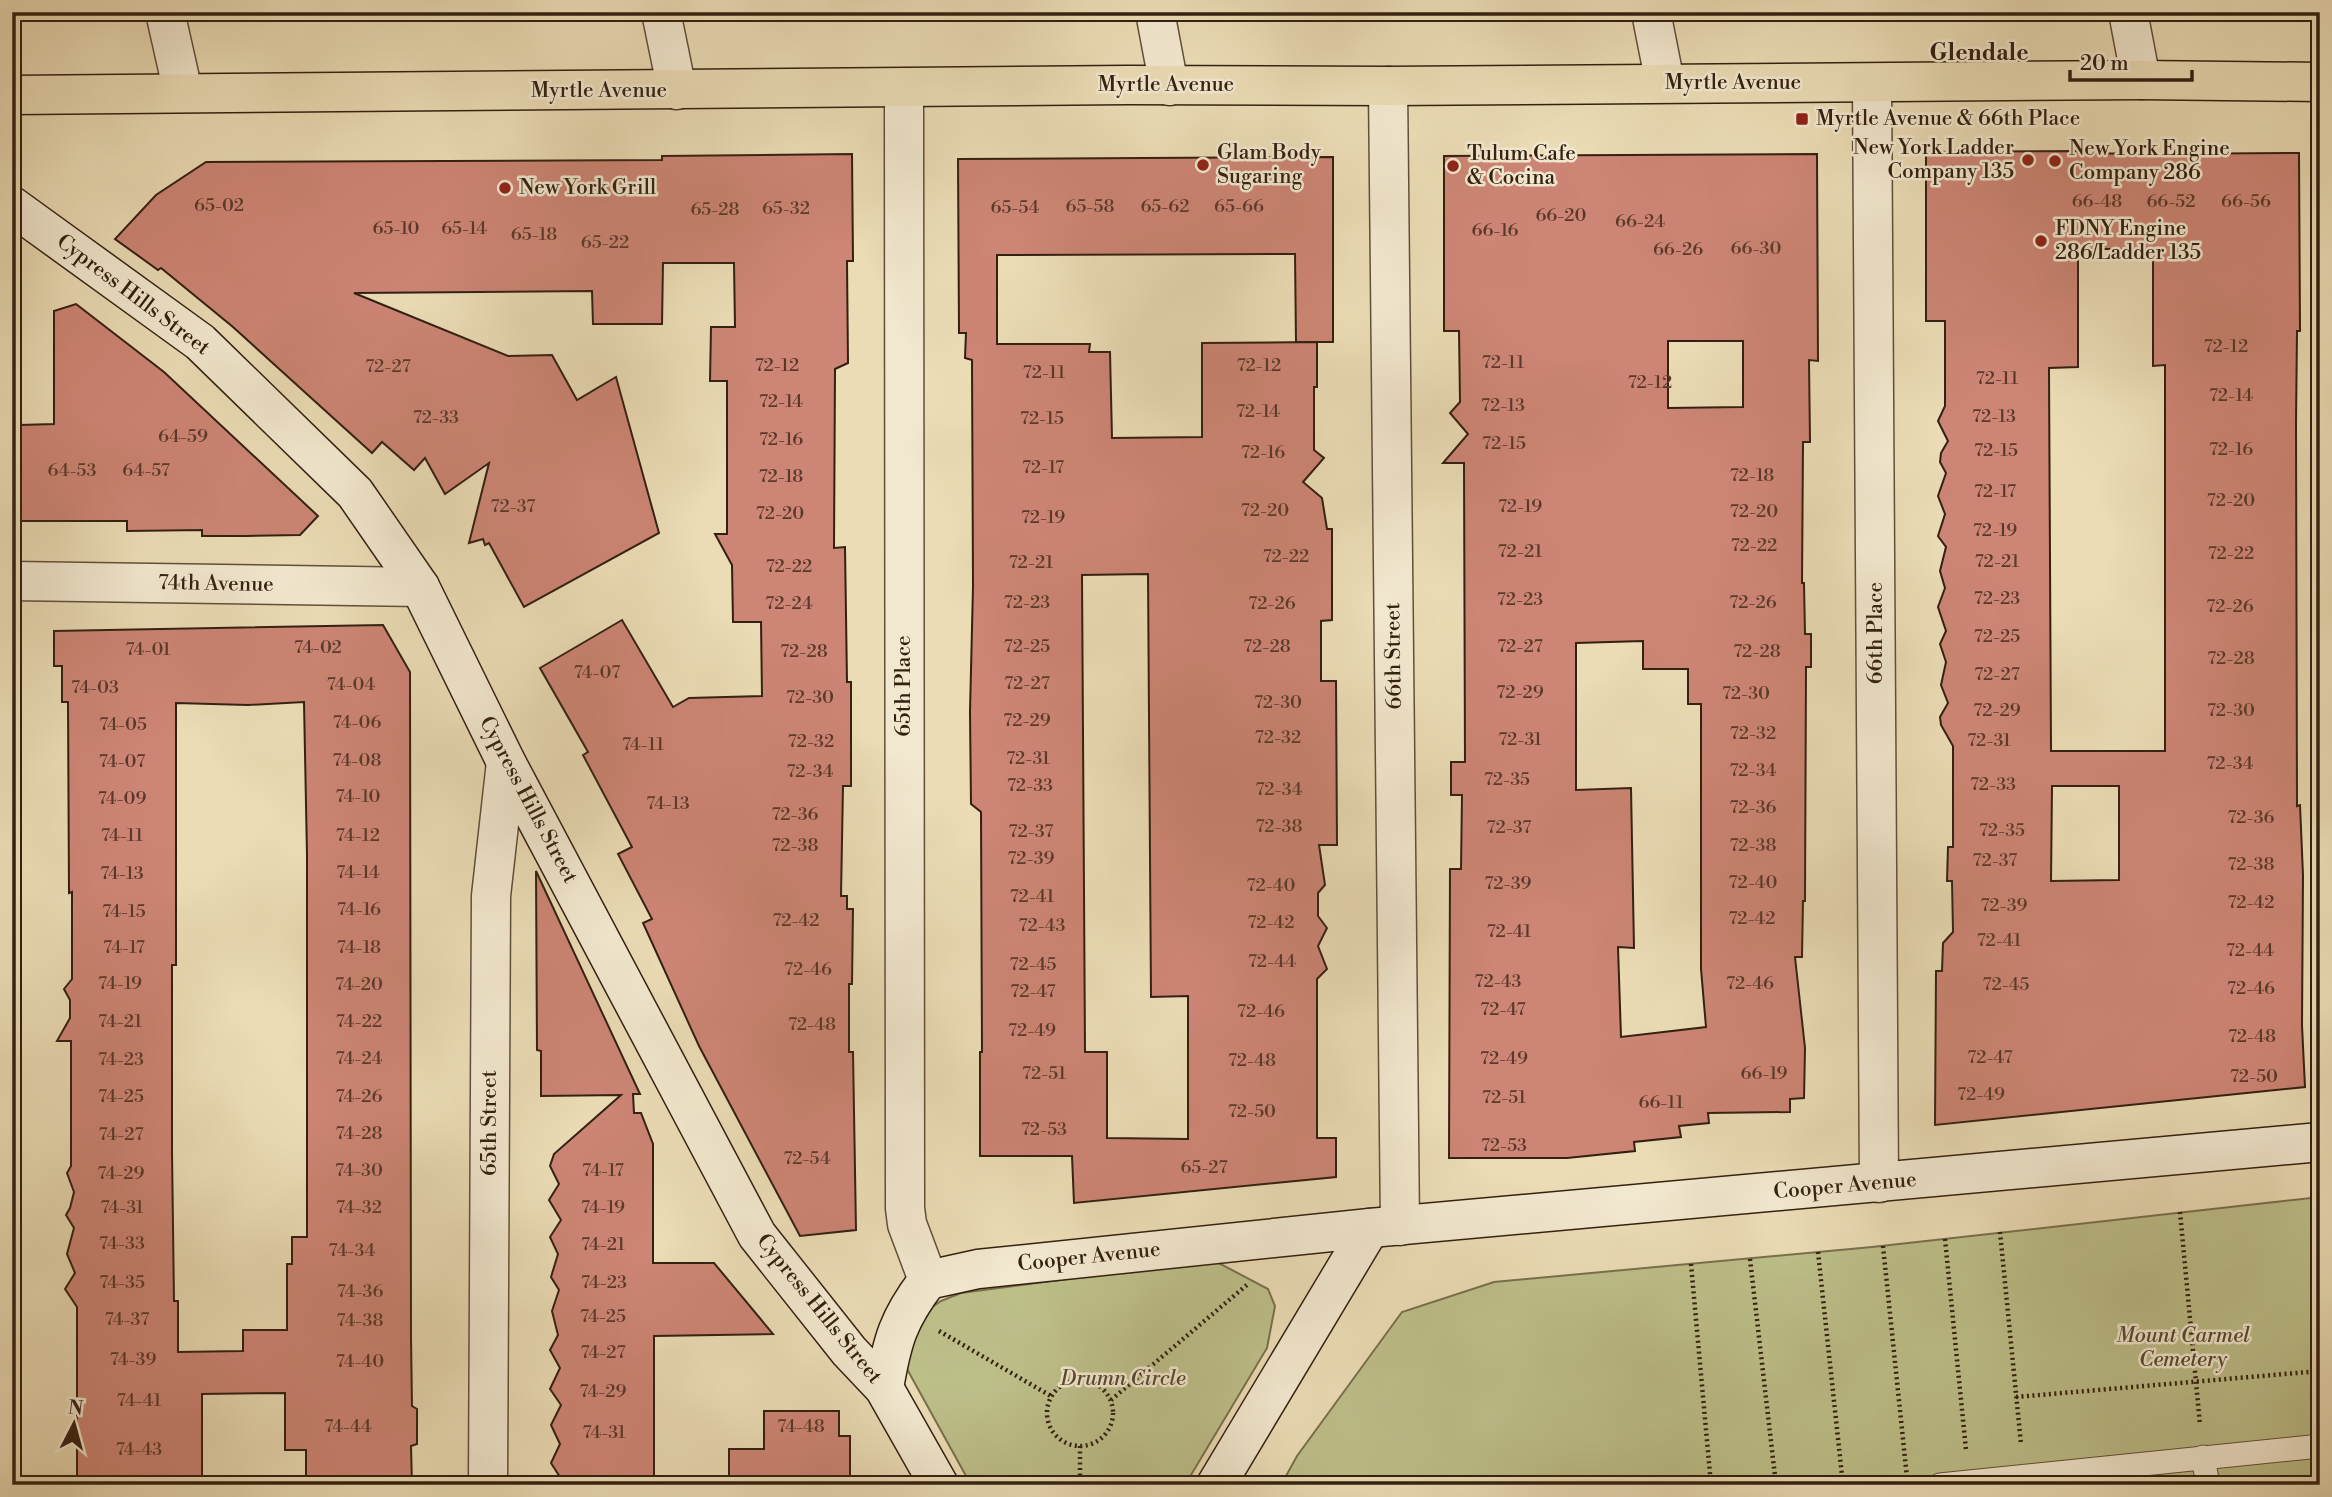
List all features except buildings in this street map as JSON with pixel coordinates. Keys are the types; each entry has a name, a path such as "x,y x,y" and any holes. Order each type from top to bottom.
{"main road":[{"name":"Myrtle Avenue","path":"12,95 2141,80 2320,82"}],"street":[{"path":"165,12 183,92"},
{"path":"661,12 677,90"},
{"path":"1155,12 1169,86"},
{"path":"1650,12 1665,83"},
{"path":"2128,12 2141,80"},
{"name":"66th Place","path":"1872,83 1879,1183"},
{"name":"66th Street","path":"1385,1227 1388,86"},
{"name":"65th Place","path":"904,88 905,1208 907,1224 928,1280"},
{"name":"Cypress Hills Street","path":"12,206 200,342 355,492 420,587 506,762 757,1235 849,1351 884,1388 939,1485"},
{"name":"74th Avenue","path":"12,581 420,587"},
{"name":"65th Street","path":"488,1485 491,897 506,762"},
{"name":"Cooper Avenue","path":"928,1280 978,1269 1385,1227 2320,1142"},
{"path":"1220,1483 1385,1227"},
{"path":"884,1388 892,1343 908,1308 928,1280"}],"lane":[{"path":"1940,1485 2320,1447"},
{"path":"2203,1457 2208,1485"}],"path":[{"path":"2180,1212 2203,1457"},
{"path":"2000,1232 2024,1476"},
{"path":"1945,1239 1969,1481"},
{"path":"1883,1246 1908,1485"},
{"path":"1818,1252 1843,1485"},
{"path":"1750,1259 1776,1485"},
{"path":"1691,1264 1712,1485"},
{"path":"1111,1400 1248,1284"},
{"path":"930,1327 1051,1396"},
{"path":"2016,1397 2320,1371"},
{"path":"1087,1380 1105,1390 1111,1400 1114,1410 1108,1431 1100,1439 1080,1446 1059,1437 1048,1419 1051,1396 1067,1382 1087,1380"},
{"path":"1080,1446 1080,1485"}],"green space":[{"name":"Mount Carmel Cemetery","path":"2320,1197 2320,1485 1281,1485 1297,1456 1402,1312 1494,1282 1872,1247"},
{"name":"Drumn Circle","path":"1213,1260 1268,1289 1275,1306 1267,1348 1185,1485 971,1485 907,1369 909,1338 922,1314 941,1301 961,1293"}],"place":[{"name":"Myrtle Avenue & 66th Place","path":"1802,119"},
{"name":"New York Ladder Company 135","path":"2028,160"},
{"name":"New York Engine Company 286","path":"2055,161"},
{"name":"Glam Body Sugaring","path":"1203,165"},
{"name":"Tulum Cafe & Cocina","path":"1453,166"},
{"name":"New York Grill","path":"505,188"},
{"name":"FDNY Engine 286/Ladder 135","path":"2041,241"}],"district":[{"name":"Glendale","path":"1979,53"}]}
